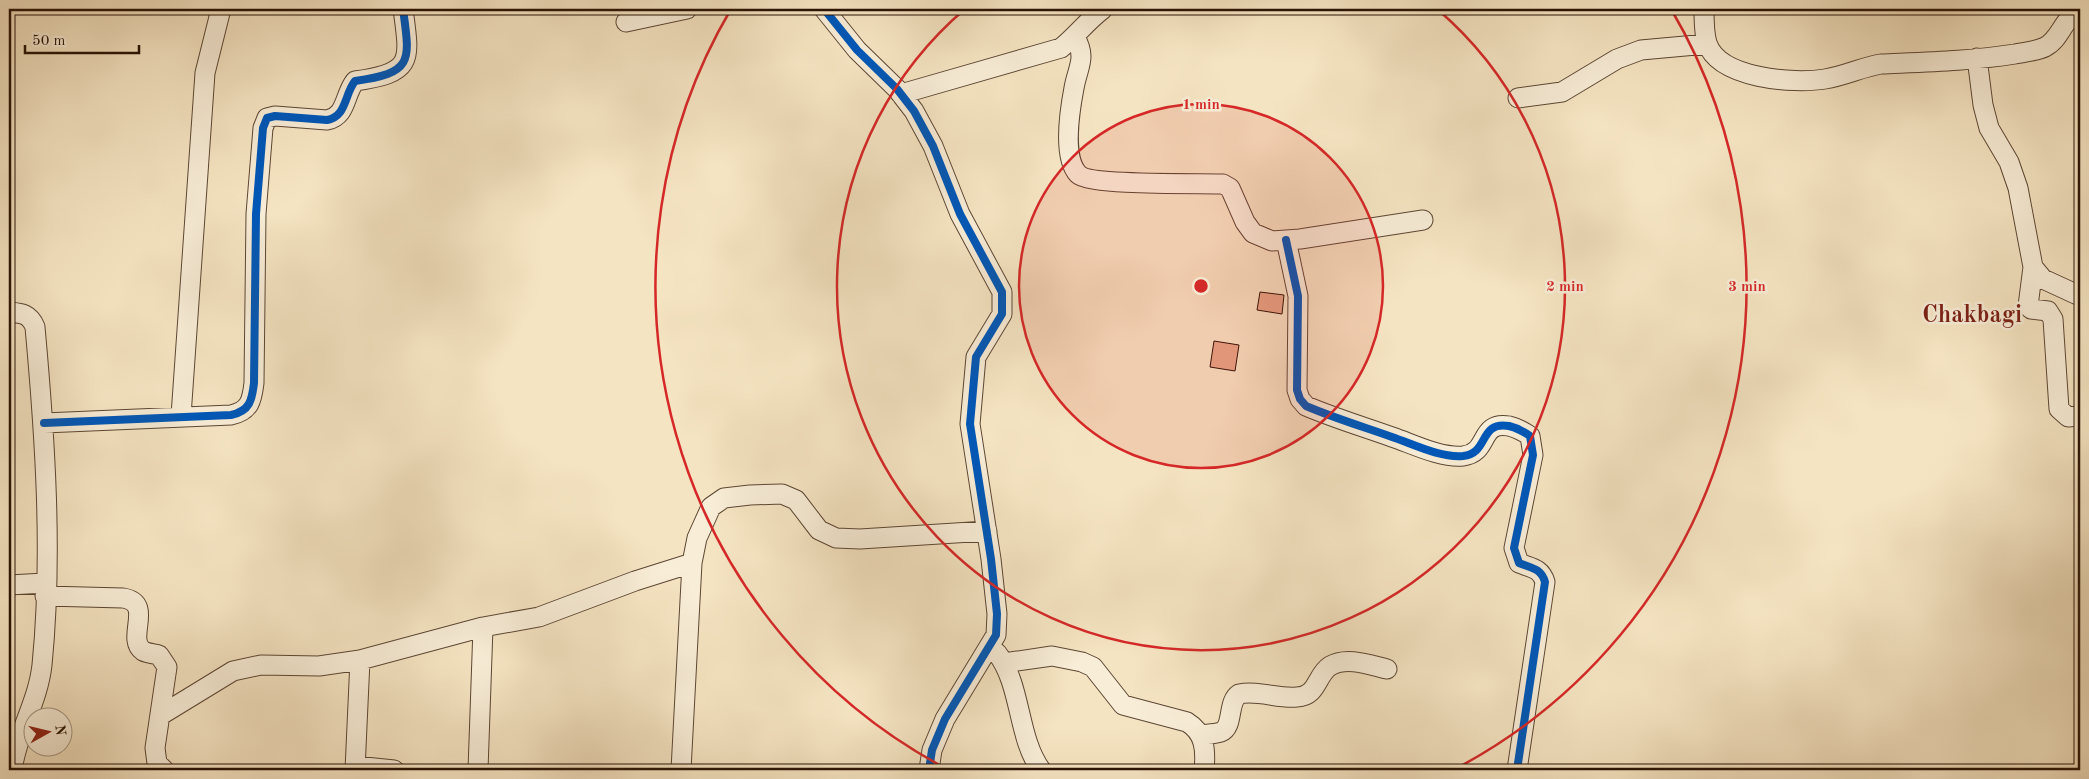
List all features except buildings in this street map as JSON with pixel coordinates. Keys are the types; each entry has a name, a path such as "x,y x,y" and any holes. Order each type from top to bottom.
{"street":[{"path":"182,416 205,72 221,9"},
{"path":"44,423 232,415 242,412 251,403 254,383 256,214 263,128 267,118 275,116 327,120 334,118 341,114 350,88 355,81 389,74 401,67 406,61 408,47 403,9"},
{"path":"626,22 687,9"},
{"path":"824,9 857,50 901,94 914,111 933,146 960,214 1002,292 1002,314 976,357 970,424 997,614 996,634 945,719 932,750 929,770"},
{"path":"901,94 1061,48 1075,37 1084,23 1103,9"},
{"path":"1704,9 1707,44 1717,58 1732,68 1762,78 1804,81 1846,75 1869,66 1881,64 1977,58 2045,48 2053,42 2070,16 2079,12"},
{"path":"1075,37 1082,52 1072,98 1069,149 1070,160 1078,175 1085,178 1170,184 1223,184 1230,188 1245,222 1253,233 1272,240 1286,240 1423,220"},
{"path":"1518,98 1562,92 1617,59 1641,50 1707,44"},
{"path":"1977,58 1983,105 1989,128 2009,162 2018,188 2033,267 2028,306 2031,309 2048,311 2054,319 2059,409 2068,417 2080,416"},
{"path":"1286,240 1298,296 1296,390 1300,400 1306,406 1432,451 1461,456 1472,454 1478,449 1489,429 1494,426 1513,427 1530,436 1532,455 1514,548 1519,563 1537,569 1543,574 1545,582 1518,770"},
{"path":"2033,267 2042,279 2080,296"},
{"path":"9,312 24,314 32,318 35,327 44,423 45,589 42,665 38,691 21,730 12,770"},
{"path":"681,770 692,563 697,538 711,507 724,498 782,494 796,500 819,530 836,538 860,539 986,531"},
{"path":"161,715 233,671 261,666 319,666 360,660 483,627 539,617 692,563"},
{"path":"9,585 131,599 136,604 138,612 137,639 140,647 144,652 159,655 167,667 155,748 157,763 164,770"},
{"path":"478,770 483,627"},
{"path":"991,645 1004,663 1021,720 1041,770"},
{"path":"1004,663 1052,656 1082,662 1093,667 1123,705 1187,722 1195,727 1204,742 1204,770"},
{"path":"360,660 355,768 394,770"},
{"path":"1200,735 1221,732 1225,729 1232,702 1239,694 1298,697 1308,694 1316,687 1323,673 1330,666 1343,662 1356,662 1387,669"}],"cycle path":[{"path":"44,423 231,415 246,408 251,400 254,383 256,214 263,128 267,118 275,116 327,120 333,118 342,110 355,81 388,74 398,68 404,61 406,53 407,41 403,9"},
{"path":"824,9 857,50 897,89 914,111 933,146 960,214 1002,292 1002,314 976,357 970,424 991,559 997,614 996,635 945,719 932,750 929,770"},
{"path":"1286,240 1298,296 1297,390 1300,399 1306,406 1445,455 1463,456 1471,454 1477,449 1488,433 1493,428 1499,426 1509,426 1530,436 1533,455 1514,548 1519,563 1538,571 1545,582 1517,770"}],"district":[{"name":"Chakbagi","path":"1972,316"}]}
